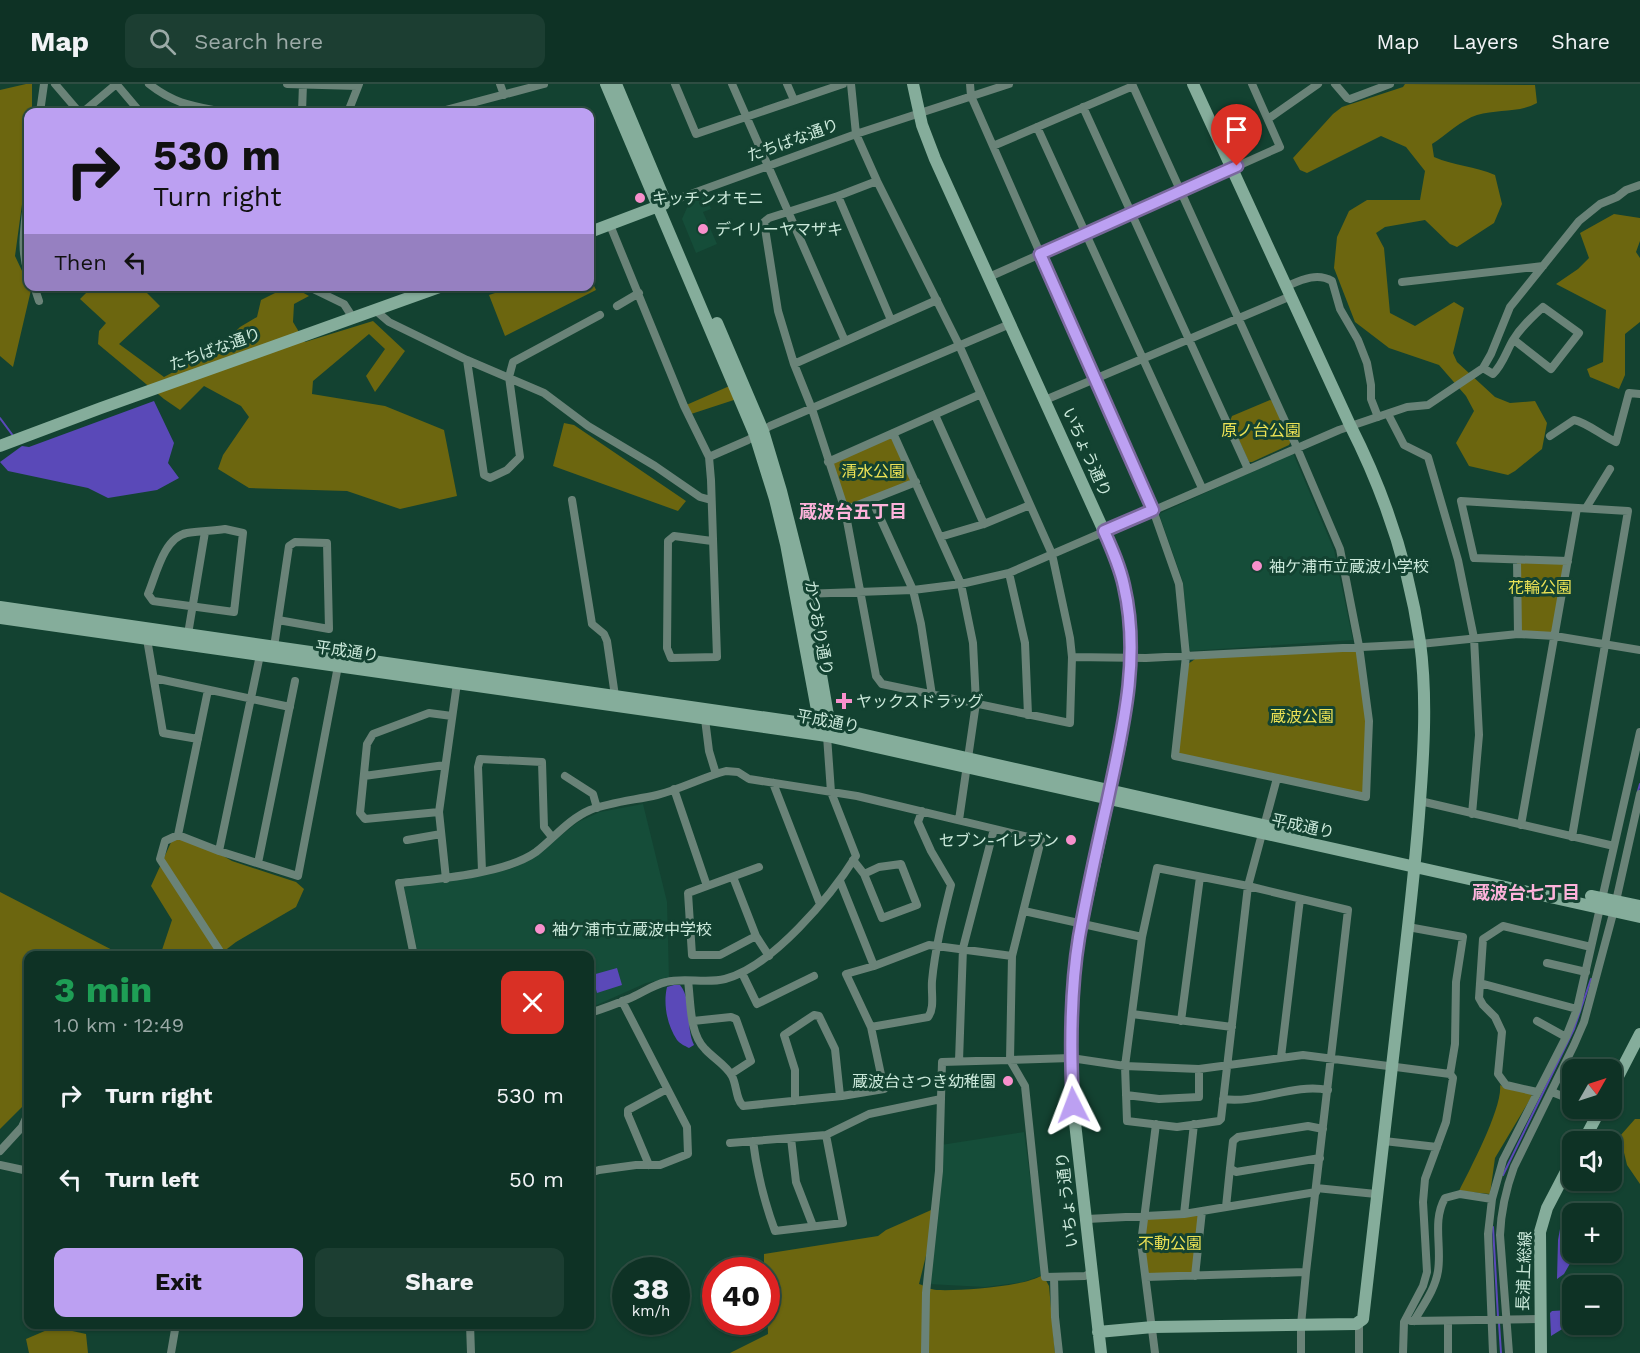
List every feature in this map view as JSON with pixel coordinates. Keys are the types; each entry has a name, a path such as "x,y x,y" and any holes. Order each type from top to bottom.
{"street":[{"path":"40,108 44,84"},
{"path":"55,84 76,108"},
{"path":"149,84 165,97 204,108"},
{"path":"287,84 358,85 349,108"},
{"path":"302,108 303,84"},
{"path":"500,84 504,95"},
{"path":"454,108 544,84"},
{"name":"かつおり通り","path":"606,84 662,205 782,491 826,730"},
{"name":"かつおり通り","path":"616,84 662,205"},
{"path":"675,84 696,134 843,84"},
{"path":"732,84 846,341"},
{"path":"787,84 794,100"},
{"path":"851,84 856,134 959,345 1052,554 1070,638 1072,657 1070,723 932,695 882,684 879,681 845,510 778,311 764,222 877,181"},
{"name":"いちょう通り","path":"913,84 919,114 935,159 1117,560 1124,586 1131,658 1121,741 1082,924 1072,1001 1073,1105 1101,1353"},
{"path":"970,84 971,96 1153,510 1179,584 1186,656 1175,756 1366,797 1369,721 1359,646 1340,549 1239,319 1132,85 993,146"},
{"name":"たちばな通り","path":"594,231 856,134 1009,84"},
{"path":"1193,84 1350,426 1368,460 1394,528 1412,599 1420,644 1424,762 1416,864 1363,1319 1359,1323 1359,1353"},
{"path":"989,277 1280,147 1252,84"},
{"path":"1268,119 1306,88 1318,84"},
{"path":"1335,84 1350,99 1390,84"},
{"path":"88,108 114,86 118,86 137,108"},
{"path":"1083,107 1248,469"},
{"path":"1037,127 1202,488"},
{"path":"802,594 913,590 961,584 1009,573 1296,447 1407,407 1428,405 1483,368 1510,307 1579,221 1600,204 1640,185"},
{"path":"838,196 891,320"},
{"path":"610,225 684,406 709,457 717,657 671,658 667,648 668,541 674,536 712,541"},
{"path":"24,235 24,254"},
{"path":"1402,282 1543,266"},
{"path":"1045,400 1239,319 1289,291 1308,276 1332,281 1340,309 1358,340 1367,363 1371,399 1377,417"},
{"path":"36,291 39,301"},
{"path":"317,291 344,304 353,318"},
{"name":"たちばな通り","path":"0,446 428,291"},
{"path":"616,306 639,294"},
{"path":"794,364 937,300"},
{"path":"1483,368 1493,374 1499,368 1514,340 1529,319 1543,307 1579,333 1551,369 1514,340"},
{"path":"375,310 389,322 467,360 544,393 588,426 655,466 700,497 711,500"},
{"path":"467,360 484,475 490,478 507,470 520,457 508,376 513,362 600,315"},
{"path":"709,457 1010,324"},
{"path":"1550,436 1574,420 1581,421 1600,435 1616,442 1629,393 1640,394"},
{"path":"828,462 981,394"},
{"path":"1388,414 1404,445 1428,457 1458,560 1474,638 1479,735 1472,814"},
{"path":"935,415 984,524"},
{"path":"892,433 961,584 973,643 976,703 959,820"},
{"path":"1521,825 1568,561 1581,508 1610,469"},
{"path":"845,510 916,482"},
{"path":"572,500 592,624 604,634 607,641 615,696"},
{"path":"872,500 913,590 921,624 932,695"},
{"path":"1568,561 1474,558 1461,501 1628,511 1572,837"},
{"path":"940,537 984,524 1030,505"},
{"path":"225,529 243,533 234,612 192,606 153,602 148,594 163,556 172,542 185,533 225,529"},
{"path":"188,634 205,532"},
{"path":"274,647 278,620 289,546 295,542 327,543 329,629 278,620"},
{"path":"1517,561 1518,634"},
{"path":"1009,573 1026,643 1028,715"},
{"name":"平成通り","path":"0,607 615,696 826,730 1416,864 1600,902 1640,917"},
{"name":"平成通り","path":"0,618 705,719 826,730"},
{"path":"1072,657 1186,656 1420,644 1518,634 1555,636 1640,650"},
{"path":"147,639 163,733 198,739"},
{"path":"219,851 260,655"},
{"path":"221,951 160,859 165,841 178,835 219,851 298,876 338,666"},
{"path":"154,678 290,707"},
{"path":"258,863 295,681"},
{"path":"446,879 439,812 457,683"},
{"path":"178,835 208,690"},
{"path":"439,812 365,819 360,813 367,744 373,734 429,713 452,716"},
{"path":"705,719 709,751 716,774"},
{"path":"594,1012 668,981 713,981 742,973 769,956 840,881 856,856 831,792 826,730"},
{"path":"1509,1353 1499,1319 1488,1234 1492,1199 1503,1160 1566,1037 1577,1009 1640,732"},
{"path":"482,871 478,767 480,759 542,762 544,827 552,837"},
{"path":"364,776 445,765"},
{"path":"413,951 399,883 446,879 501,867 536,852 575,819 597,808 659,794 726,771 738,772 749,779 831,792 922,811 1041,840 1012,956 1010,1060 1025,1086 1045,1277 1085,1276 1091,1273"},
{"path":"565,776 593,794 597,808"},
{"path":"1277,778 1248,886 1221,1119 1177,1126 1126,1121 1125,1066 1142,938 1157,868 1248,886 1348,910 1300,1325 1301,1353"},
{"path":"773,783 820,904"},
{"path":"674,789 707,886"},
{"path":"1493,1353 1499,1319 1500,1235 1504,1202 1514,1167 1584,1022 1615,906 1640,794"},
{"path":"1420,801 1614,846"},
{"path":"871,1027 928,1017 932,1012 931,992 936,945 951,885 931,851 918,822 922,811"},
{"path":"959,1061 963,948 994,829"},
{"path":"407,840 441,834"},
{"path":"854,860 864,874 882,918 917,905 901,864 879,867 864,874"},
{"path":"756,936 720,955 692,955 688,893 759,867"},
{"path":"733,877 756,936 769,956"},
{"path":"1181,1021 1200,877"},
{"path":"840,881 874,966"},
{"path":"1281,1057 1300,899"},
{"name":"平成通り","path":"1615,906 1640,906"},
{"path":"1024,911 1142,938"},
{"path":"1537,1092 1506,1085 1498,1074 1503,1032 1495,1017 1480,1002 1479,998 1483,939 1503,926 1591,947"},
{"path":"1403,1353 1404,1322 1423,1286 1427,1272 1423,1202 1425,1179 1446,1122 1453,1078 1450,1074 1455,1044 1456,982 1463,937 1408,927"},
{"path":"688,981 693,1020 699,1042 731,1074 737,1089 738,1100 743,1106 884,1089 871,1027 846,974 874,966 924,946 963,948 1012,956"},
{"path":"1547,963 1586,972"},
{"path":"742,973 757,1004 814,976"},
{"path":"1480,983 1577,1009"},
{"path":"594,1172 660,1165 688,1154 687,1127 622,1001"},
{"path":"1132,1014 1232,1027"},
{"path":"795,1101 795,1070 784,1035 814,1015 819,1016 835,1049 840,1096"},
{"path":"693,1020 731,1017 736,1019 751,1061 731,1074"},
{"path":"1537,1021 1566,1037"},
{"path":"1622,1069 1640,1034"},
{"path":"925,1353 926,1293 939,1171 942,1062 1071,1058 1125,1066 1199,1069 1303,1055 1450,1074"},
{"path":"1126,1095 1160,1098 1200,1097 1199,1069"},
{"path":"1543,1080 1562,1094"},
{"path":"1223,1099 1240,1101 1314,1088 1328,1090"},
{"path":"649,1165 628,1110 668,1089"},
{"path":"730,1143 826,1135 887,1108 941,1099"},
{"path":"0,1151 24,1123"},
{"path":"1155,1353 1141,1244 1156,1124"},
{"path":"1184,1214 1194,1124"},
{"path":"1226,1207 1233,1141 1239,1137 1308,1126 1323,1130"},
{"path":"753,1141 759,1184 775,1231 843,1223 826,1135"},
{"path":"791,1138 796,1182 813,1226"},
{"path":"1384,1141 1437,1147"},
{"path":"1230,1168 1236,1172 1320,1158"},
{"path":"0,1165 24,1170"},
{"name":"長浦上総線","path":"1541,1353 1540,1232 1547,1208 1562,1179"},
{"path":"1087,1219 1184,1214 1316,1190 1376,1194"},
{"path":"1414,1321 1432,1292 1438,1274 1439,1217 1440,1208 1446,1198 1460,1194 1492,1199"},
{"path":"1195,1276 1202,1211"},
{"path":"1146,1277 1306,1272"},
{"path":"1054,1278 1059,1353"},
{"path":"1404,1322 1539,1319"},
{"path":"1448,1322 1448,1353"},
{"path":"1098,1332 1153,1327 1359,1323"},
{"path":"171,1353 175,1329"},
{"path":"470,1329 471,1353"}],"shaded area":[{"path":"706,196 711,209 703,212 717,244 696,253 682,219 690,201"},
{"path":"154,401 174,443 168,463 179,478 157,490 108,498 88,488 8,471 0,462 22,446 29,447"},
{"name":"袖ケ浦市立蔵波小学校","path":"1293,453 1334,550 1353,640 1189,651 1183,582 1159,514"},
{"name":"袖ケ浦市立蔵波中学校","path":"643,804 667,902 669,978 646,983 594,1006 594,951 417,951 404,887 511,869 531,859 578,822 600,812"},
{"path":"617,968 622,985 597,993 594,974"},
{"path":"680,985 684,991 688,1006 691,1038 694,1045 689,1048 677,1040 667,1014 665,1000 667,987"},
{"path":"1024,1132 1043,1275 1023,1282 985,1287 928,1284 941,1145"},
{"path":"1562,1224 1562,1263 1570,1263 1564,1274 1557,1279 1558,1240"},
{"path":"1562,1310 1562,1329 1551,1336 1550,1313"}],"green space":[{"path":"32,84 32,108 24,108 24,190 15,256 24,275 24,291 31,291 13,367 0,356 0,90"},
{"path":"1405,84 1535,85 1537,103 1523,108 1471,117 1432,144 1434,157 1495,175 1502,204 1494,223 1457,247 1450,244 1425,220 1385,227 1376,233 1384,248 1390,313 1415,326 1454,302 1464,308 1453,353 1457,362 1495,397 1510,403 1535,401 1547,423 1542,449 1508,475 1469,466 1456,443 1474,411 1466,396 1439,365 1389,348 1355,322 1334,268 1337,237 1349,211 1367,200 1420,200 1425,171 1406,147 1381,136 1307,173 1300,170 1293,158 1342,107 1403,87"},
{"path":"1614,214 1640,218 1640,241 1636,252 1640,258 1640,322 1625,334 1625,375 1619,389 1590,377 1587,369 1603,362 1606,310 1556,284 1578,269 1589,258 1580,233"},
{"path":"594,286 596,290 505,336 489,295 501,291 594,291"},
{"path":"88,291 145,291 160,306 119,344 164,377 220,347 240,327 257,317 261,300 277,291 300,291 309,296 294,304 293,322 305,342 373,321 405,351 375,392 366,376 385,349 369,334 313,381 312,394 385,406 444,430 457,496 400,509 347,491 249,488 218,469 223,455 249,417 241,406 204,386 180,410 98,344 99,331 106,323 80,299"},
{"path":"734,384 740,398 688,415 684,406"},
{"name":"原ノ台公園","path":"1270,400 1273,401 1292,439 1289,445 1249,462 1230,421 1232,416"},
{"path":"564,423 574,425 686,501 678,511 553,466"},
{"name":"清水公園","path":"893,433 916,482 845,510 828,462"},
{"name":"花輪公園","path":"1517,561 1568,561 1555,636 1518,634"},
{"name":"蔵波公園","path":"1359,646 1369,721 1366,797 1175,756 1188,664 1195,659"},
{"path":"173,838 204,845 232,861 296,882 304,889 296,907 224,951 162,951 172,920 151,886"},
{"path":"0,892 114,951 24,951 24,1105 0,1129"},
{"path":"1500,1085 1530,1093 1532,1096 1495,1158 1490,1194 1459,1191 1491,1122 1500,1095"},
{"path":"1635,1119 1640,1119 1640,1184 1627,1165 1622,1134"},
{"path":"938,1207 919,1284 935,1290 976,1289 1007,1285 1021,1283 1043,1275 1049,1286 1055,1353 730,1353 766,1335 780,1335 780,1257 764,1257 764,1254 878,1236 886,1230"},
{"name":"不動公園","path":"1202,1211 1195,1276 1146,1277 1141,1243 1145,1215"},
{"path":"49,1329 63,1329 86,1334 88,1353 29,1353 26,1339"}],"waterway":[{"path":"0,418 14,437"},
{"path":"1638,791 1640,784"},
{"path":"1503,1175 1574,1029 1591,979"},
{"path":"1493,1227 1498,1317"},
{"path":"1499,1323 1501,1353"}],"place":[{"name":"キッチンオモニ","path":"640,198"},
{"name":"デイリーヤマザキ","path":"703,229"},
{"name":"袖ケ浦市立蔵波小学校","path":"1257,566"},
{"name":"ヤックスドラッグ","path":"844,701"},
{"name":"セブン-イレブン","path":"1071,840"},
{"name":"袖ケ浦市立蔵波中学校","path":"540,929"},
{"name":"蔵波台さつき幼稚園","path":"1008,1081"}],"district":[{"name":"蔵波台五丁目","path":"853,511"},
{"name":"蔵波台七丁目","path":"1526,892"}],"route":[{"path":"1073,1105 1072,1001 1079,938 1121,741 1131,665 1128,603 1117,560 1104,531 1153,510 1040,254 1237,166"}]}
